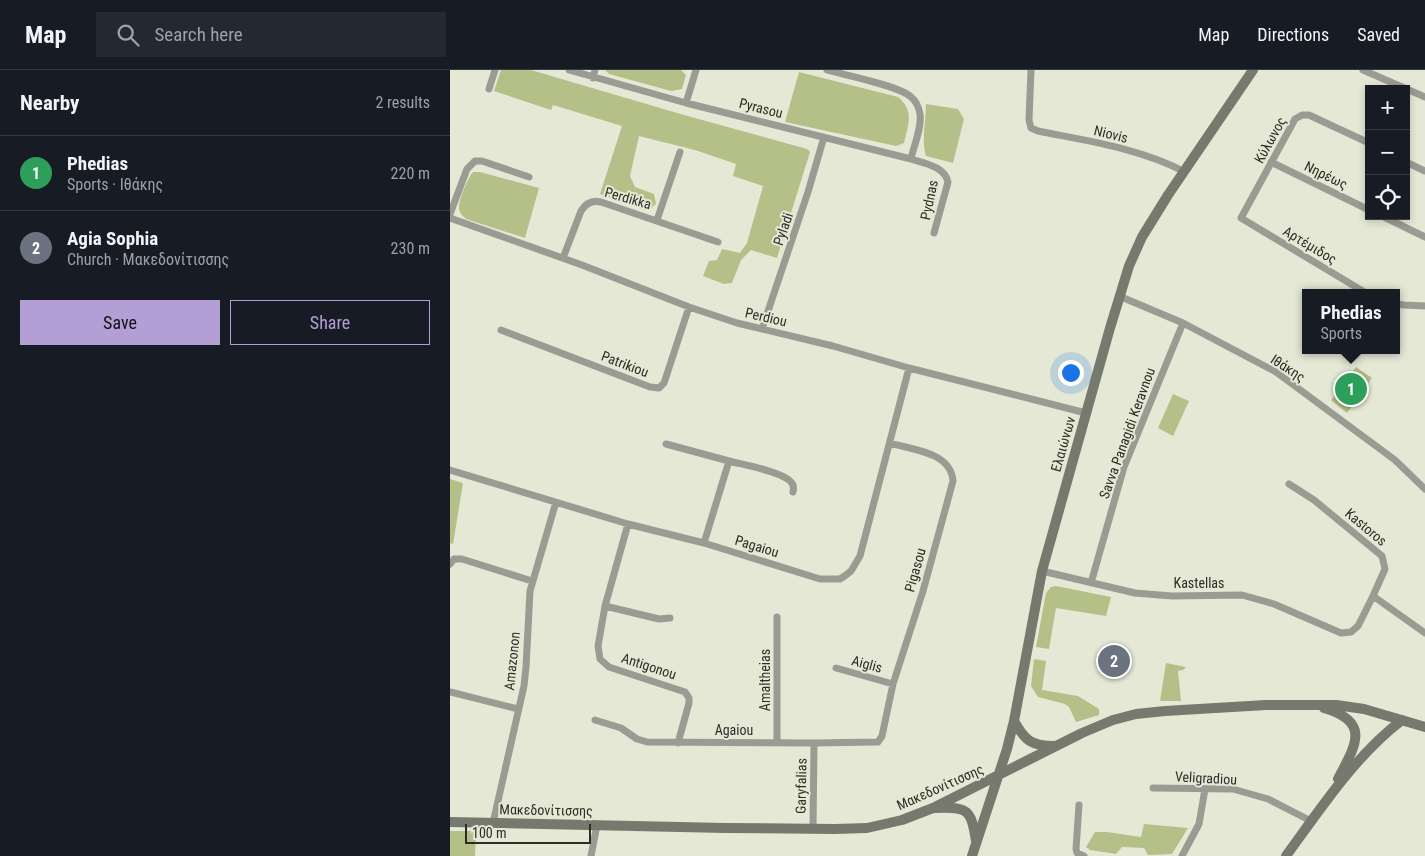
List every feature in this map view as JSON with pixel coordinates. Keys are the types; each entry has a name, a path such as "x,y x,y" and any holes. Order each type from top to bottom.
{"main road":[{"name":"Ελαιώνων","path":"972,856 1000,775 1014,721 1042,571 1131,261 1142,237 1184,171 1254,70"},
{"path":"1312,705 1346,717 1351,721 1356,735 1351,753 1330,796"},
{"name":"Μακεδονίτισσης","path":"450,822 725,828 867,828 902,820 933,808 1056,746 1102,725 1136,714 1153,711 1232,707 1336,705 1423,724"},
{"path":"1286,856 1330,796 1374,743 1402,720"},
{"path":"1014,721 1023,735 1031,742 1039,745 1056,746"},
{"path":"933,808 955,807 966,811 973,822 977,843"}],"street":[{"path":"489,89 495,70"},
{"name":"Pyrasou","path":"569,70 594,74 686,103 911,159 938,169 945,174"},
{"path":"686,103 696,70"},
{"path":"827,70 900,90 911,96 917,104 920,114 920,124 911,159"},
{"name":"Niovis","path":"1030,70 1029,120 1031,128 1107,145 1156,159 1184,171"},
{"path":"1363,70 1425,97"},
{"name":"Κύλωνος","path":"1241,218 1296,119 1302,114 1309,114 1365,141"},
{"name":"Pyladi","path":"762,329 808,192 824,137"},
{"path":"657,220 680,152"},
{"path":"450,214 467,168 472,163 482,161 529,177"},
{"name":"Νηρέως","path":"1271,162 1365,208"},
{"path":"1410,164 1425,171"},
{"name":"Pydnas","path":"934,233 948,182 945,174"},
{"name":"Perdikka","path":"563,258 581,210 590,203 601,202 718,242"},
{"name":"Perdiou","path":"450,218 737,323 834,346 909,368 1086,413"},
{"name":"Αρτέμιδος","path":"1241,218 1359,289"},
{"path":"1390,220 1425,237"},
{"name":"Ιθάκης","path":"1120,296 1183,322 1276,372 1395,460 1425,488"},
{"path":"1400,304 1425,306"},
{"name":"Patrikiou","path":"501,330 650,388 659,388 664,382 690,307"},
{"name":"Savva Panagidi Keravnou","path":"1091,583 1124,467 1183,322"},
{"name":"Pagaiou","path":"450,470 628,524 704,543 820,579 840,579 852,571 860,556 909,368"},
{"name":"Pigasou","path":"878,742 882,736 893,684 923,591 953,481 948,465 938,456 890,443"},
{"path":"666,444 779,474 791,481 794,486 794,492"},
{"path":"704,543 729,460"},
{"name":"Kastoros","path":"1289,484 1314,500 1382,556 1384,569 1373,596 1358,626 1351,632"},
{"name":"Amazonon","path":"493,823 526,667 530,591 556,502"},
{"path":"628,524 605,606 659,619 670,618"},
{"path":"450,564 454,559 462,560 532,581"},
{"name":"Kastellas","path":"1042,571 1135,594 1172,596 1242,595 1274,604 1341,633 1351,632"},
{"path":"1373,596 1425,633"},
{"name":"Antigonou","path":"605,606 598,646 598,653 604,663 609,667 683,690 686,694 689,703 678,743"},
{"name":"Amaltheias","path":"777,617 778,743"},
{"name":"Aiglis","path":"836,668 893,684"},
{"path":"450,692 518,709"},
{"name":"Agaiou","path":"596,720 621,728 642,741 678,743 878,742"},
{"name":"Garyfalias","path":"813,829 814,743"},
{"name":"Veligradiou","path":"1154,788 1233,790 1268,799 1311,821"},
{"path":"1182,856 1199,824 1205,789"},
{"path":"1079,805 1076,849 1077,853 1084,856"},
{"path":"592,856 597,825"}],"green space":[{"path":"501,70 531,70 807,149 810,152 777,258 751,250 741,260 732,283 724,284 703,276 709,261 717,260 722,249 740,253 747,243 763,186 733,176 736,164 695,150 639,136 630,176 635,187 654,194 656,204 651,208 644,209 600,194 622,126 553,105 551,110 494,91"},
{"path":"605,70 681,70 686,75 682,89 671,91 609,74"},
{"path":"799,72 898,97 907,108 909,118 904,143 896,146 785,122"},
{"path":"926,104 958,109 964,119 953,163 926,156 924,137"},
{"path":"473,172 480,172 539,188 525,238 466,219 461,214 459,208 460,200"},
{"path":"1356,367 1372,378 1347,413 1331,400"},
{"path":"1173,394 1189,401 1173,436 1158,428"},
{"path":"450,479 463,483 453,544 450,543"},
{"path":"1056,586 1111,597 1106,616 1056,608 1049,649 1036,647 1046,593 1051,587"},
{"path":"1034,659 1046,661 1042,690 1078,696 1099,709 1099,715 1076,722 1069,707 1065,704 1038,697 1031,686"},
{"path":"1166,663 1186,667 1178,671 1181,701 1160,701"},
{"path":"1144,824 1188,828 1172,854 1148,855 1144,848 1122,847 1116,854 1090,850 1086,847 1095,832 1141,837"},
{"path":"450,831 472,831 476,833 475,856 450,856"}],"place":[{"name":"Phedias","path":"1351,389"},
{"name":"Agia Sophia","path":"1114,661"}]}
